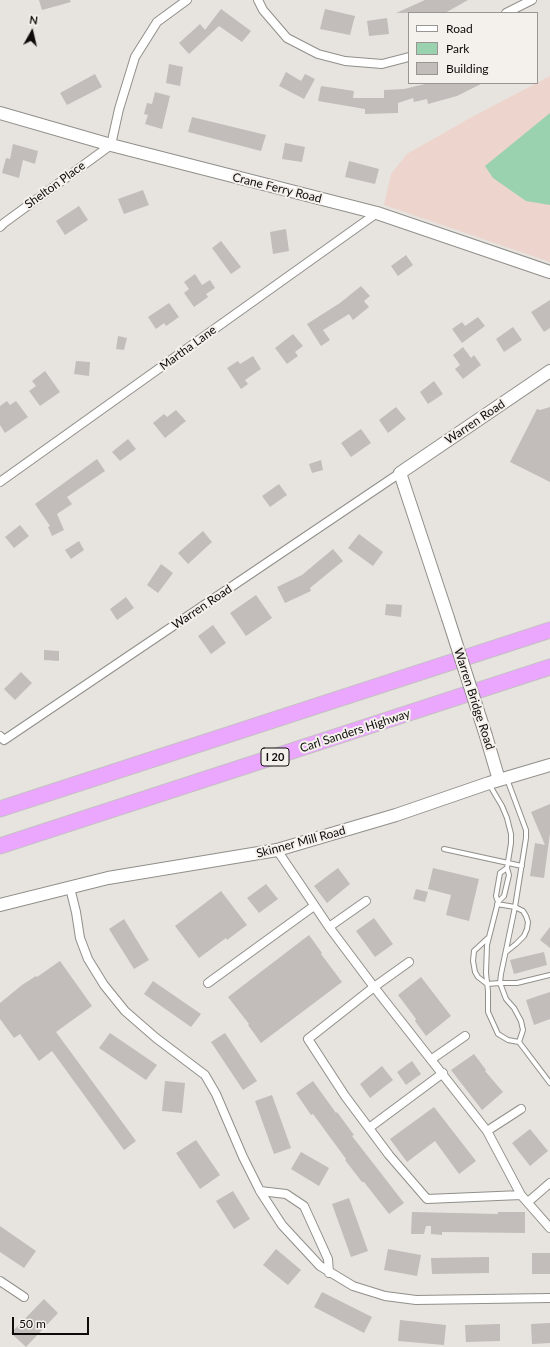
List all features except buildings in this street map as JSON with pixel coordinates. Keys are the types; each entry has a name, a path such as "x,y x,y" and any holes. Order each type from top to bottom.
{"highway":[{"path":"0,809 550,630"},
{"name":"Carl Sanders Highway","path":"0,846 550,667"}],"street":[{"path":"111,145 119,109 135,57 157,22 186,0"},
{"path":"258,0 263,10 288,38 318,54 346,61 382,64 408,57"},
{"path":"508,12 532,0"},
{"name":"Crane Ferry Road","path":"0,113 111,145 376,213 550,272"},
{"name":"Shelton Place","path":"0,227 111,145"},
{"name":"Martha Lane","path":"0,482 376,213"},
{"name":"Warren Road","path":"2,738 400,474 550,372"},
{"name":"Warren Bridge Road","path":"400,474 486,736 498,780"},
{"name":"Skinner Mill Road","path":"0,905 108,878 278,850 396,815 498,780 550,765"},
{"path":"278,850 329,927 487,1131 521,1195 550,1228"},
{"path":"70,888 80,938 88,959 104,985 125,1011 156,1038 205,1075 216,1094 260,1192 282,1225 320,1266 329,1273 354,1286 385,1296 416,1300 550,1298"},
{"path":"329,927 366,901"},
{"path":"208,983 314,906"},
{"path":"409,962 374,987 308,1039 346,1096 389,1155 427,1199 521,1195"},
{"path":"432,1059 465,1036"},
{"path":"369,1128 443,1074"},
{"path":"487,1131 521,1108"},
{"path":"528,1202 550,1183"},
{"path":"260,1192 286,1194 304,1206 328,1259 329,1273"},
{"path":"0,1281 24,1297"}],"lane":[{"path":"498,780 502,806 511,834 511,843 507,868 509,875 504,896 498,903 487,945 486,973 488,1012 498,1034 508,1040 519,1042 550,1083"},
{"path":"498,780 526,830 515,907 500,982 506,999 514,1008 521,1020 523,1030 519,1042"},
{"path":"444,849 522,866"},
{"path":"498,903 496,896 500,873 507,868"},
{"path":"498,903 515,907 523,911 528,922 524,936 506,952"},
{"path":"488,938 474,951 473,961 478,978 487,984 500,982 516,983 550,975"}],"shaded area":[{"path":"550,76 550,262 384,205 391,174 407,154 470,118 535,84 538,84 538,82"}],"green space":[{"path":"550,113 550,205 526,201 493,178 485,166"}]}
